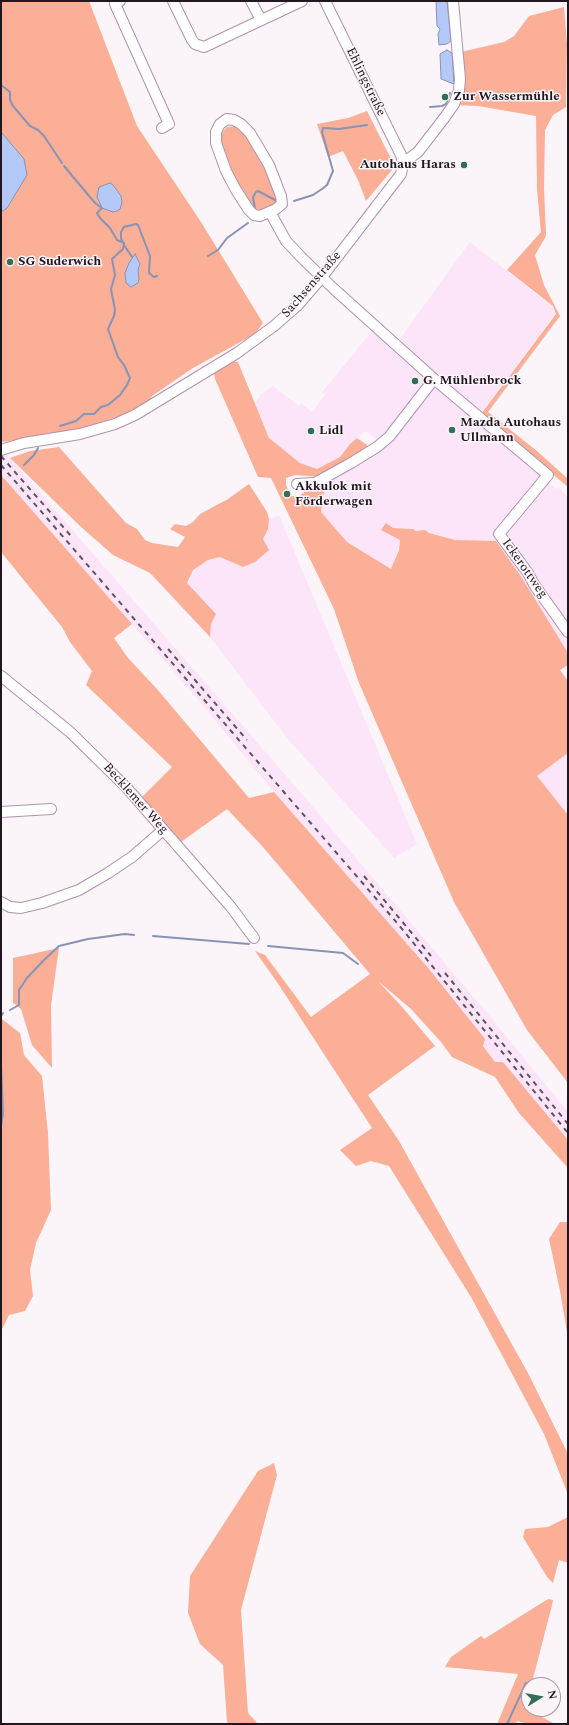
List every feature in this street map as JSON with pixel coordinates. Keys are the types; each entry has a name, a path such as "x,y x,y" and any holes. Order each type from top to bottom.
{"street":[{"path":"120,1 115,4 169,124 162,128"},
{"path":"173,1 192,40 200,47 208,46 302,1"},
{"path":"251,1 261,20"},
{"name":"Ehlingstraße","path":"325,1 401,155 403,163"},
{"path":"403,163 418,152 445,117 454,104 459,90 460,80 454,1"},
{"path":"234,120 241,124 250,133 269,165 281,196 282,204 270,212 260,216 254,215 249,210 233,184 216,143 216,132 223,121 234,120"},
{"name":"Sachsenstraße","path":"1,450 24,444 80,434 108,426 135,415 237,353 274,326 298,305 322,277 401,174 403,163"},
{"name":"Ickerottweg","path":"270,212 286,240 322,277 434,379 548,475 499,534 528,573 535,586 568,632"},
{"path":"297,484 315,483 351,464 377,447 389,437 434,379"},
{"name":"Becklemer Weg","path":"1,676 44,710 84,745 126,787 231,907 254,938"},
{"path":"1,812 51,809"},
{"path":"1,902 10,907 21,908 42,903 78,890 132,857 163,830"}],"shaded area":[{"path":"1,1 89,1 137,126 201,222 263,323 255,334 193,368 152,396 150,400 123,415 73,431 3,442 1,440"},
{"path":"564,7 567,44 566,107 553,115 545,130 544,188 546,236 535,255 544,285 560,316 488,412 537,451 568,479 568,487 481,414 556,314 553,306 507,270 541,232 537,190 536,116 478,106 455,105 461,52 504,42 514,36 529,16"},
{"path":"367,111 391,159 392,170 366,201 358,180 343,151 328,157 317,124 348,118"},
{"path":"235,126 242,129 265,163 279,202 257,214 245,200 221,151 220,135 227,127"},
{"path":"470,242 553,307 555,314 475,421 495,436 539,476 556,489 558,487 568,497 568,653 466,541 450,539 412,529 393,528 389,535 400,540 395,562 391,569 347,542 321,512 325,485 382,449 381,444 366,431 350,444 340,457 317,469 300,463 269,438 255,403 261,394 273,386 299,406 301,403 312,412 325,395 322,392 372,331 393,348"},
{"path":"232,362 238,362 269,438 300,463 317,469 340,457 350,444 357,438 367,445 368,449 321,477 295,475 286,478 286,485 290,495 297,498 308,489 325,485 321,512 347,542 391,569 399,550 400,540 381,530 386,523 393,528 413,529 416,531 425,530 429,533 455,540 496,541 522,578 568,653 568,665 560,670 568,681 568,753 537,776 568,815 568,1083 527,1030 454,902 359,683 334,609 271,478 258,477 215,379 214,373"},
{"path":"59,447 126,523 137,529 145,540 152,543 178,547 185,537 170,529 175,524 186,526 193,522 200,514 228,499 249,484 267,512 269,519 268,529 263,539 269,550 255,562 243,567 220,557 208,560 193,570 187,583 216,614 211,624 210,637 150,573 113,555 81,527 10,458 30,451"},
{"path":"4,453 296,787 488,1014 568,1112 568,1140 503,1062 495,1062 429,969 274,792 190,690 1,475 1,454"},
{"path":"1,475 132,624 114,638 128,658 157,689 249,798 274,792 429,969 485,1039 483,1046 495,1062 503,1062 568,1140 568,1168 519,1113 495,1077 452,1057 441,1042 411,1009 378,981 435,1046 368,1095 399,1141 529,1375 568,1454 568,1516 567,1492 544,1434 471,1297 389,1166 371,1161 356,1166 340,1150 372,1128 279,985 255,951 265,955 311,1017 370,974 263,847 227,809 181,842 141,798 172,767 86,685 92,671 70,642 62,627 1,552"},
{"path":"279,515 417,844 394,858 287,738 210,637 211,624 187,583 193,570 208,560 220,557 243,567 263,539 268,529 269,519"},
{"path":"568,753 568,815 537,776"},
{"path":"59,948 51,1005 52,1068 32,1045 21,1009 13,1003 13,958"},
{"path":"1,993 2,1019 20,1033 24,1055 42,1076 48,1133 51,1210 36,1243 30,1270 33,1296 25,1311 9,1315 1,1331"},
{"path":"560,1222 568,1222 568,1338 549,1239"},
{"path":"274,1463 277,1475 241,1610 248,1713 258,1724 229,1724 227,1722 223,1665 200,1644 188,1613 190,1576 258,1471"},
{"path":"568,1517 568,1563 559,1560 553,1583 547,1577 523,1537 525,1529 548,1527"},
{"path":"548,1599 553,1600 533,1677 521,1677 521,1717 542,1717 555,1724 527,1724 517,1721 516,1724 497,1724 518,1674 445,1667 451,1657 481,1636 484,1639"}],"water":[{"path":"436,1 447,1 451,41 447,44 439,45 438,34 440,29 437,26"},
{"path":"447,50 452,53 454,84 441,79 440,54"},
{"path":"1,132 24,159 27,175 7,208 3,211 1,210"},
{"path":"110,183 121,196 122,202 120,209 113,212 102,208 97,197 99,187"},
{"path":"135,254 140,264 138,270 139,279 138,283 131,287 126,283 125,273"}],"waterway":[{"path":"1,85 10,92 10,100 13,106 30,126 38,130 44,136 62,163"},
{"path":"430,107 442,106 446,104 450,93"},
{"path":"294,201 313,195 322,189 327,185 333,171 322,132 323,128 339,129 367,125"},
{"path":"60,426 76,421 84,414 94,414 101,407 108,405 120,395 130,378 124,365 118,357 108,329 115,310 111,289 115,275 112,259 123,249 124,243 117,240 110,228 100,218 97,213 102,208 95,203 64,166"},
{"path":"255,209 253,197 258,191 277,201"},
{"path":"208,256 218,250 227,238 248,223"},
{"path":"123,242 121,239 121,232 124,227 136,224 138,225 150,256 149,273 154,277 157,276"},
{"path":"124,245 132,257"},
{"path":"24,465 34,455 38,448"},
{"path":"10,1010 19,1005 19,990 27,978 59,946 88,939 125,934 134,935"},
{"path":"153,936 249,944"},
{"path":"268,946 343,953 358,964"},
{"path":"1,1064 3,1114 1,1126"},
{"path":"507,1724 521,1694"}],"railway":[{"path":"1,456 71,536"},
{"path":"1,465 398,924 568,1133"},
{"path":"168,649 247,740"},
{"path":"364,876 431,956"},
{"path":"445,973 568,1124"}],"place":[{"name":"Zur Wassermühle","path":"445,97"},
{"name":"Autohaus Haras","path":"464,165"},
{"name":"SG Suderwich","path":"10,262"},
{"name":"G. Mühlenbrock","path":"415,381"},
{"name":"Mazda Autohaus Ullmann","path":"452,430"},
{"name":"Lidl","path":"311,431"},
{"name":"Akkulok mit Förderwagen","path":"287,494"}]}
